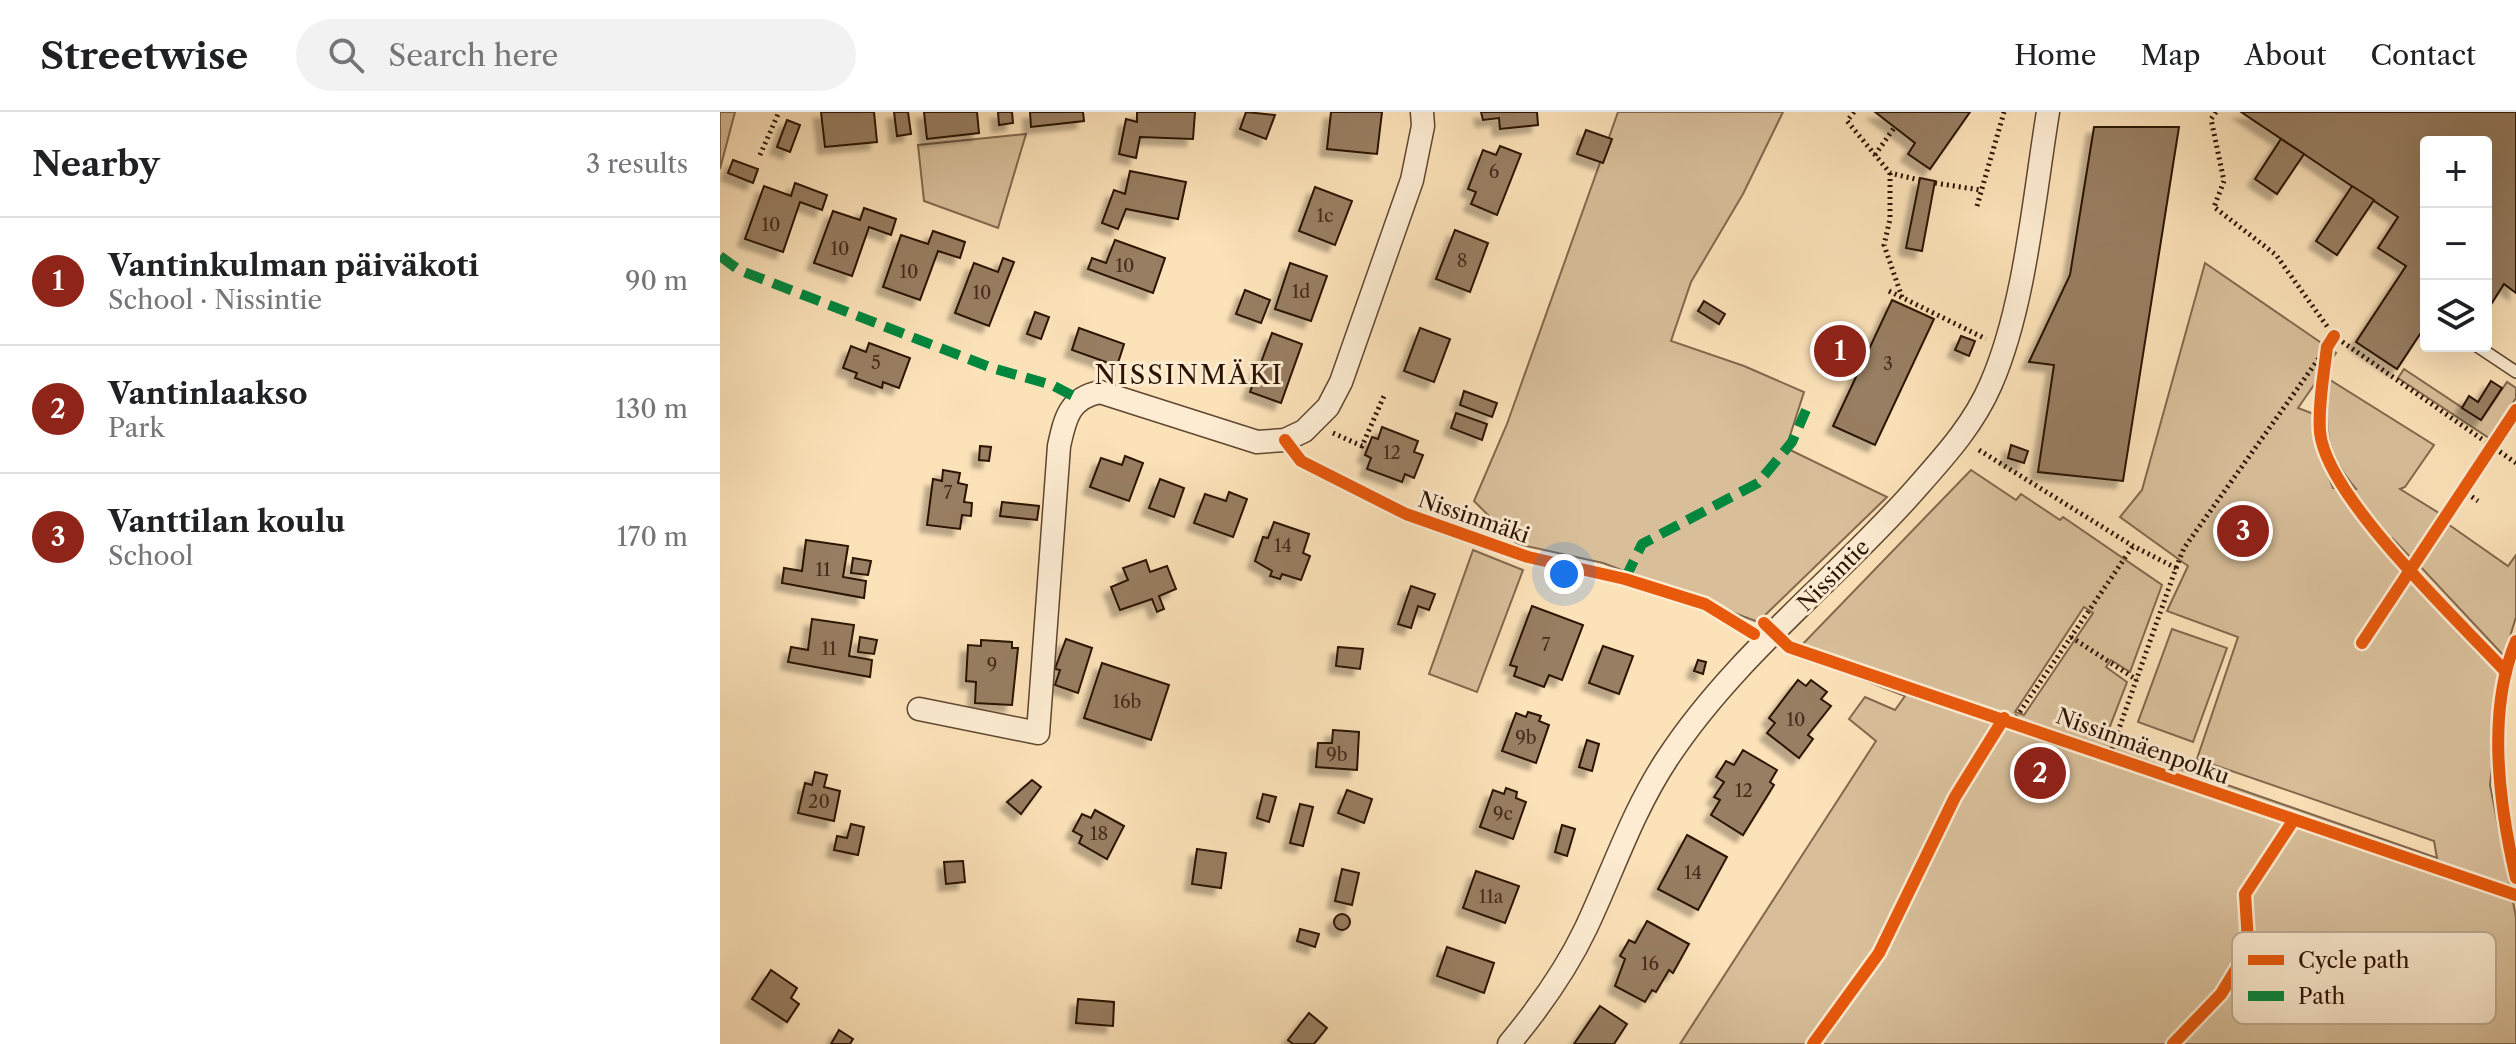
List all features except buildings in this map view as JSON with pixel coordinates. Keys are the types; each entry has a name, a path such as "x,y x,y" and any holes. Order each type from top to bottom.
{"street":[{"path":"919,709 1038,733 1059,446 1065,417 1079,399 1100,392 1257,442 1285,440 1304,431 1328,407 1341,382 1412,180 1423,126 1422,112"},
{"name":"Nissintie","path":"1509,1044 1550,992 1586,929 1621,844 1669,756 1713,698 1885,524 1961,438 1991,385 2010,326 2048,112"}],"lane":[{"path":"2486,352 2516,372"}],"path":[{"path":"760,155 779,112"},
{"path":"1854,112 1847,121 1890,173 1919,180"},
{"path":"1977,206 2004,112"},
{"path":"2216,112 2211,119 2224,181 2214,207 2276,255 2330,341 2488,452 2516,463"},
{"path":"1875,155 1894,128"},
{"path":"1890,173 1890,219 1884,245 1902,297"},
{"path":"1935,183 1980,190"},
{"path":"1889,291 1994,343"},
{"path":"2324,377 2330,341"},
{"path":"2110,754 2184,548 2330,341"},
{"path":"1340,437 1362,446 1384,396"},
{"path":"1327,440 1338,427"},
{"path":"2488,452 2500,435"},
{"path":"1961,438 2133,546 2176,568"},
{"path":"2454,503 2466,484 2478,501"},
{"path":"1996,732 2071,637 2133,546"},
{"path":"2071,637 2137,680"}],"shaded area":[{"path":"720,112 735,112 720,169"},
{"path":"1618,112 1783,112 1743,194 1691,282 1671,341 1744,366 1804,392 1786,448 1887,497 1758,622 1603,563 1517,544 1474,501 1507,424"},
{"path":"1026,134 998,228 924,201 918,145"},
{"path":"2205,263 2336,353 2298,408 2314,414 2316,439 2333,488 2356,489 2337,462 2329,438 2327,412 2330,380 2434,445 2405,487 2400,489 2439,513 2411,558 2392,538 2373,539 2403,569 2358,641 2367,644 2411,576 2496,669 2501,684 2490,785 2516,917 2516,1044 1680,1044 1876,741 1849,719 1865,697 1895,710 1905,696 1794,653 1971,470 2016,500 2021,494 2060,520 2063,517 2162,585 2130,672 2111,660 2106,667 2127,682 2104,742 2437,858 2434,841 2197,759 2238,637 2167,611 2188,566 2120,517 2142,490","holes":["2084,607 2093,613 2024,715 2015,712"]},
{"path":"2404,369 2481,420 2507,382 2516,388 2516,398 2489,438 2398,378"},
{"path":"2445,522 2508,566 2516,555 2516,617 2504,656 2417,563"},
{"path":"1473,550 1523,570 1477,692 1429,674"},
{"path":"2172,629 2227,648 2193,742 2138,722"}],"marked path":[{"path":"720,256 739,270 992,368 1052,385 1079,399"},
{"path":"1625,579 1642,544 1758,483 1792,442 1806,410"}],"cycle path":[{"path":"2334,336 2327,347 2320,411 2320,432 2328,459 2345,490 2369,523 2428,591 2506,672"},
{"path":"2362,643 2516,410"},
{"name":"Nissinmäki","path":"1285,440 1301,461 1406,514 1528,557 1625,579 1705,604 1754,634"},
{"name":"Nissinmäenpolku","path":"1764,623 1789,647 2516,895"},
{"path":"2516,641 2507,669 2498,728 2501,790 2516,878"},
{"path":"1813,1044 1879,953 1955,797 2004,718"},
{"path":"2247,932 2245,894 2293,821"},
{"path":"2173,1044 2221,994 2232,976"}],"place":[{"name":"Vantinkulman päiväkoti","path":"1840,351"},
{"name":"Vanttilan koulu","path":"2243,531"},
{"name":"Vantinlaakso","path":"2040,773"}],"district":[{"name":"NISSINMÄKI","path":"1189,375"}]}
